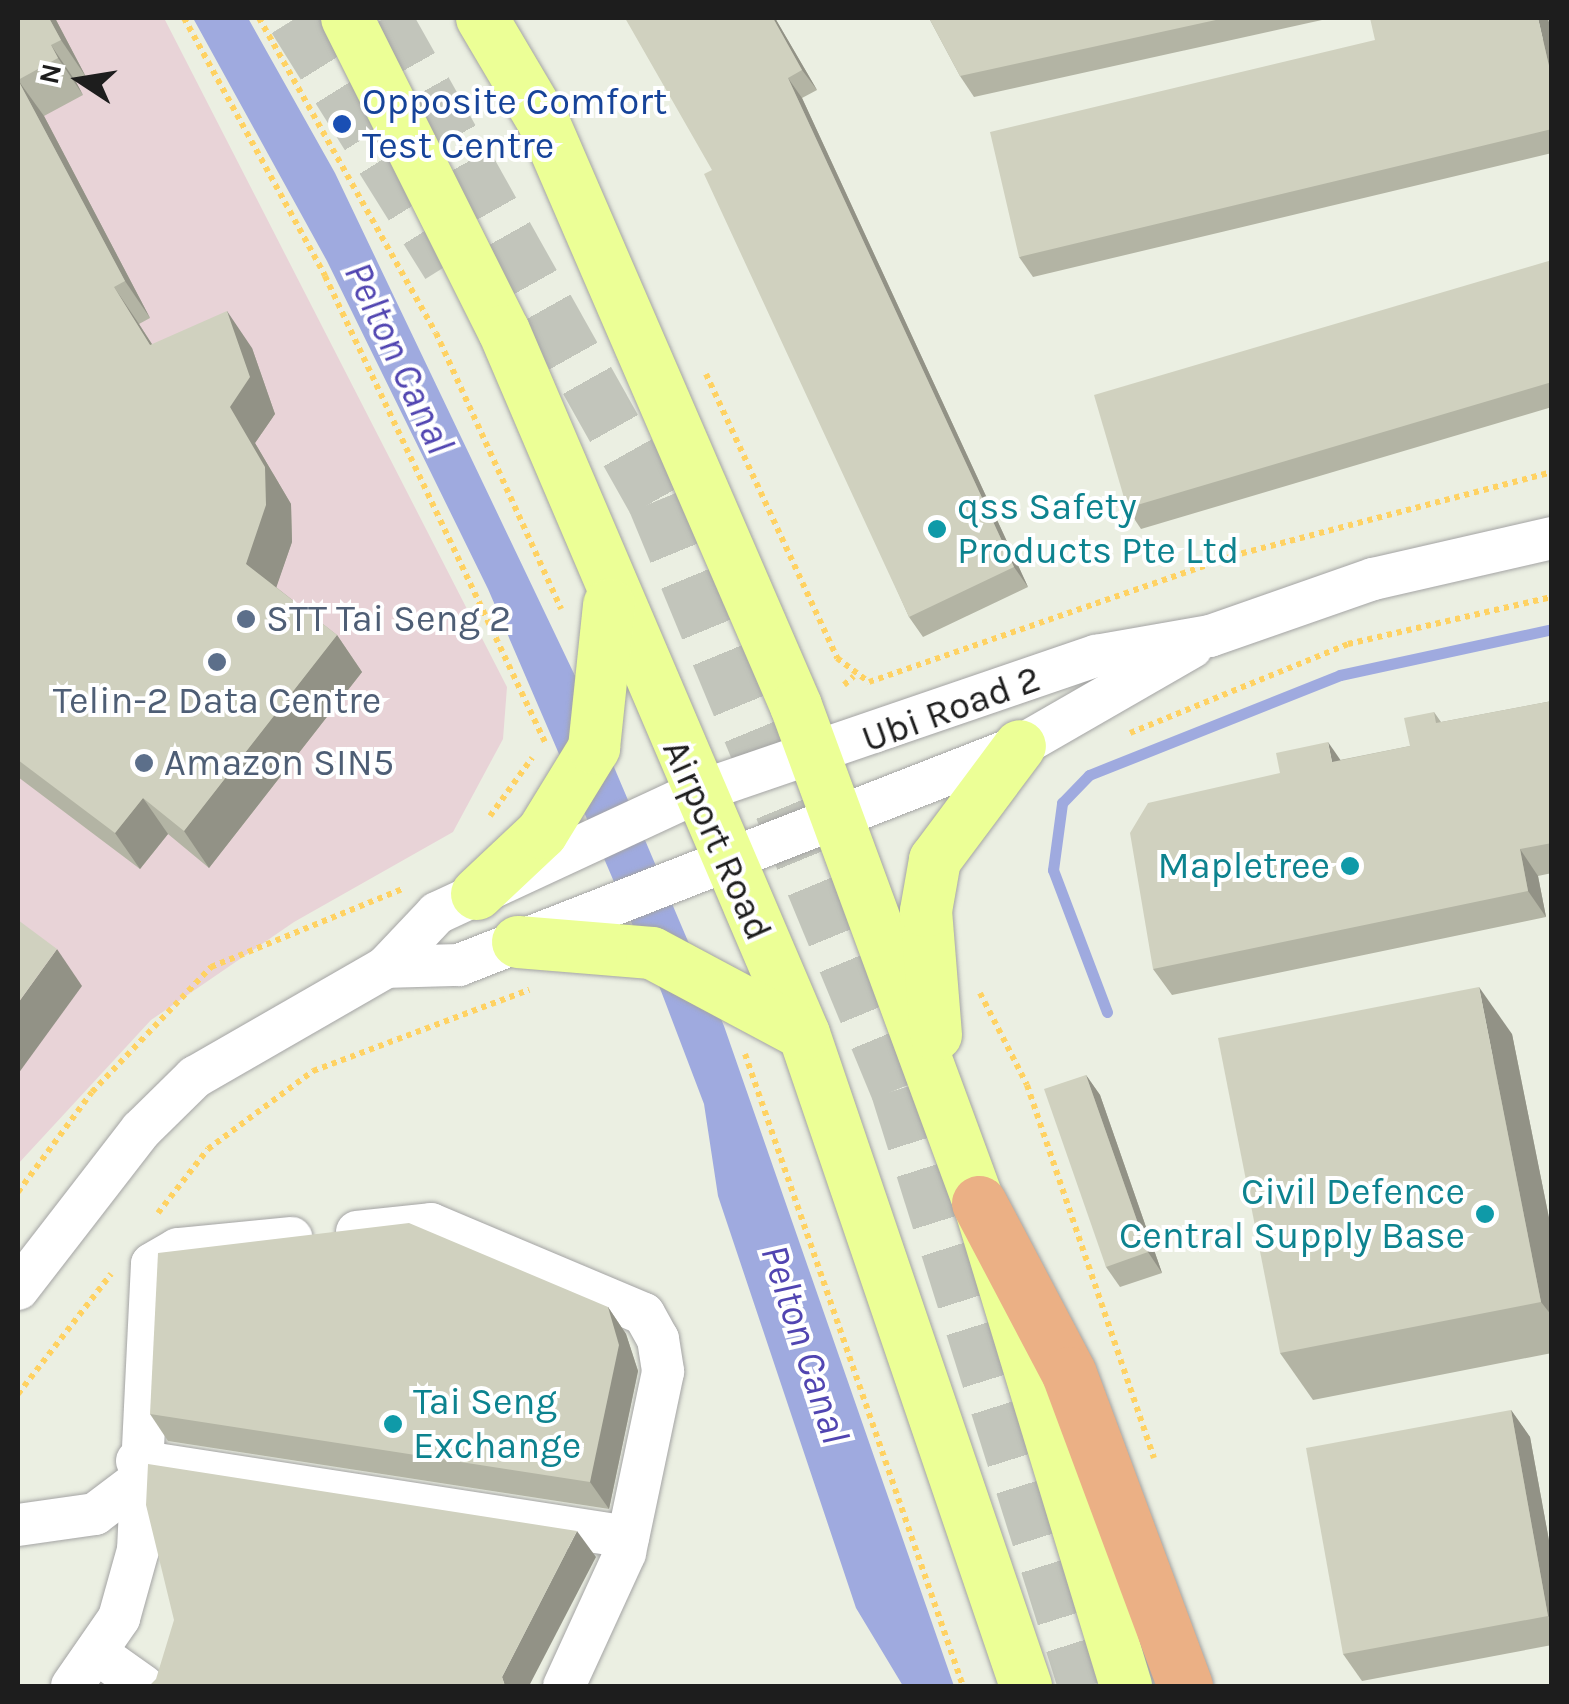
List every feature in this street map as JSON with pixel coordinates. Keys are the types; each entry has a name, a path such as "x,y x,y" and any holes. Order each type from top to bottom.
{"highway":[{"path":"980,1203 1069,1374 1185,1686"}],"main road":[{"name":"Airport Road","path":"348,18 504,331 695,793 804,1034 1026,1686"},
{"path":"482,18 544,122 815,757 980,1203 1126,1686"},
{"path":"477,894 542,833 594,748 610,643 609,582"},
{"path":"939,1094 926,911 936,860 1020,746"},
{"path":"528,964 652,953 804,1034"}],"street":[{"name":"Ubi Road 2","path":"386,967 436,913 695,793 815,757 1096,656 1210,636 1373,579 1552,538"},
{"name":"Ubi Road 2","path":"386,967 528,964 725,858 1020,746 1210,636"},
{"path":"18,1289 129,1145 195,1077 386,967"},
{"path":"72,1686 101,1656 138,1550 136,1472 152,1264 178,1249 430,1224 644,1314 663,1372 628,1536 564,1686"},
{"path":"18,1525 94,1514 136,1472"},
{"path":"136,1472 628,1536"},
{"path":"101,1656 144,1686"}],"path":[{"path":"184,18 325,276 546,745"},
{"path":"258,18 436,333 570,629"},
{"path":"844,685 1232,556 1552,472"},
{"path":"1113,741 1348,644 1552,596"},
{"path":"478,829 513,775 546,745 563,737"},
{"path":"18,1192 92,1092 211,967 422,881"},
{"path":"149,1226 208,1149 313,1072 528,964"},
{"path":"971,976 1027,1086 1162,1480"},
{"path":"742,1045 963,1686"},
{"path":"18,1394 125,1256"}],"shaded area":[{"path":"18,18 164,18 507,687 503,739 453,832 294,922 151,1020 18,1164"}],"water":[{"name":"Pelton Canal","path":"193,18 248,18 335,173 577,680 724,1026 954,1686 903,1686 856,1608 718,1196 704,1104 661,991 488,589 327,261"}],"building":[{"path":"18,18 49,18 61,40 51,45 58,58 18,80"},
{"path":"625,18 773,18 802,70 788,78 1014,567 909,617 704,174 712,170"},
{"path":"929,18 1225,18 960,76"},
{"path":"1370,18 1538,18 1552,79 1552,129 1019,257 990,132 1375,40"},
{"path":"18,80 125,281 114,287 150,345 227,311 250,377 230,407 265,467 266,505 246,564 337,635 184,831 143,798 115,833 18,760"},
{"path":"1552,260 1552,382 1127,508 1094,395"},
{"name":"Mapletree","path":"1552,701 1552,843 1520,849 1528,891 1153,969 1130,833 1148,803 1280,773 1276,753 1328,742 1332,762 1410,746 1404,718 1434,712 1436,723"},
{"path":"18,920 57,949 18,1003"},
{"name":"Civil Defence Central Supply Base","path":"1479,987 1541,1302 1280,1353 1218,1038"},
{"path":"1086,1075 1148,1252 1106,1267 1044,1089"},
{"path":"409,1223 608,1307 619,1345 590,1482 150,1414 158,1253"},
{"path":"1511,1410 1548,1616 1343,1654 1306,1448"},
{"path":"148,1464 577,1531 502,1677 505,1686 149,1686 156,1679 174,1620 146,1505"}],"waterway":[{"path":"1107,1012 1053,870 1062,803 1089,775 1340,675 1552,629"}],"tunnel":[{"path":"295,18 449,264"},
{"path":"384,18 655,501 898,1089 1086,1686"}],"place":[{"name":"Opposite Comfort Test Centre","path":"342,124"},
{"name":"qss Safety Products Pte Ltd","path":"937,529"},
{"name":"STT Tai Seng 2","path":"246,619"},
{"name":"Telin-2 Data Centre","path":"217,662"},
{"name":"Amazon SIN5","path":"144,763"},
{"name":"Mapletree","path":"1350,866"},
{"name":"Civil Defence Central Supply Base","path":"1485,1214"},
{"name":"Tai Seng Exchange","path":"393,1424"}]}
